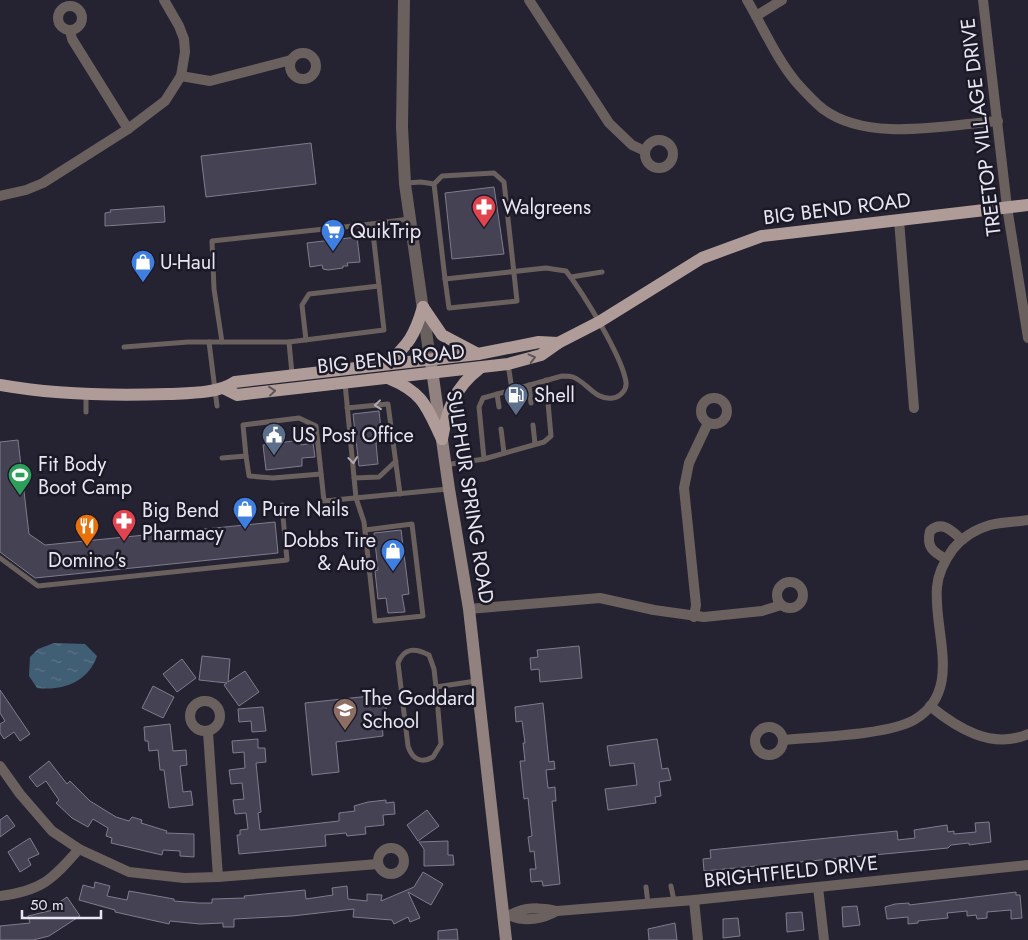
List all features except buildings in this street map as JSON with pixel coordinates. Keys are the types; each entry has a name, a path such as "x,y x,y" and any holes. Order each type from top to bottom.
{"main road":[{"name":"BIG BEND ROAD","path":"220,389 237,395 508,364 541,355 558,343 599,322 691,264 744,242 780,232 1028,205"},
{"path":"422,307 442,335 478,354"},
{"path":"386,364 408,345 418,325 422,307"},
{"name":"BIG BEND ROAD","path":"0,385 37,392 134,396 220,389 235,382 478,354 539,342 558,343"},
{"name":"SULPHUR SPRING ROAD","path":"430,360 448,489 469,609 507,917 506,940"},
{"path":"442,439 446,415 458,389 479,368"},
{"path":"388,378 414,391 425,404 442,439"}],"street":[{"path":"0,196 26,190 42,182 128,129 165,101 181,76 185,52 184,39 172,11 164,0"},
{"name":"SULPHUR SPRING ROAD","path":"404,0 402,127 405,184 430,360"},
{"path":"529,0 609,123 632,146 645,151"},
{"path":"746,0 795,81 824,110 868,127 893,129 998,121"},
{"path":"756,16 782,0"},
{"name":"TREETOP VILLAGE DRIVE","path":"983,0 1007,208 1028,338"},
{"path":"70,30 72,39 128,129"},
{"path":"181,76 210,81 264,65 291,60"},
{"path":"899,220 914,408"},
{"path":"694,617 696,605 684,488 689,463 708,423"},
{"path":"783,740 890,729 912,722 930,706 938,694 942,679 944,660 937,588 946,559 962,540 973,532 991,525 1028,520"},
{"path":"946,559 933,552 929,546 930,531 935,527 942,526 962,540"},
{"path":"469,609 600,598 694,617 762,611 781,604"},
{"path":"930,706 954,725 979,736 1011,739 1028,734"},
{"path":"208,732 218,877"},
{"path":"0,766 20,794 52,831 79,849 129,872 175,877 218,877 378,864"},
{"path":"0,896 25,892 50,881 79,849"},
{"name":"BRIGHTFIELD DRIVE","path":"507,917 519,911 546,908 557,911 674,902 1028,866"},
{"path":"818,887 824,940"},
{"path":"694,900 698,940"}],"lane":[{"path":"494,173 504,182 517,301 449,308 434,184 442,176 494,173"},
{"path":"405,184 422,182 434,184"},
{"path":"222,342 214,289 212,241 410,219"},
{"path":"124,347 209,342 289,342 384,330 372,224"},
{"path":"445,279 546,268 566,271 599,322 622,371 626,384 623,392 614,398 604,398 574,377 562,376 484,398 479,407 484,459"},
{"path":"571,277 602,272"},
{"path":"306,340 302,305 309,294 379,286"},
{"path":"209,342 220,389 217,406"},
{"path":"289,342 293,375"},
{"path":"508,364 512,390"},
{"path":"445,465 484,459 544,442 551,436 546,380"},
{"path":"344,383 356,498 365,530 375,621 423,616 412,524 365,530"},
{"path":"529,385 531,403"},
{"path":"497,394 498,407"},
{"path":"86,395 86,412"},
{"path":"347,408 388,404 400,494"},
{"path":"321,474 273,478 249,476 242,425 299,418 316,426 324,501 448,489"},
{"path":"533,426 535,444"},
{"path":"501,429 504,453"},
{"path":"222,458 246,456"},
{"path":"354,478 379,477 396,461"},
{"path":"0,558 38,586 286,560 282,505"},
{"path":"413,649 429,654 434,669 436,687 441,744 433,757 421,760 415,759 410,753 408,746 398,662 405,652 413,649"},
{"path":"436,687 477,681"},
{"path":"671,886 674,902"},
{"path":"646,887 648,904"}],"water":[{"path":"54,643 85,644 97,656 87,672 73,683 56,688 37,688 29,676 30,657 38,649"}],"place":[{"name":"Walgreens","path":"484,228"},
{"name":"QuikTrip","path":"333,252"},
{"name":"U-Haul","path":"143,283"},
{"name":"Shell","path":"516,416"},
{"name":"US Post Office","path":"274,456"},
{"name":"Fit Body Boot Camp","path":"20,496"},
{"name":"Pure Nails","path":"245,530"},
{"name":"Big Bend Pharmacy","path":"124,542"},
{"name":"Domino's","path":"87,547"},
{"name":"Dobbs Tire & Auto","path":"393,572"},
{"name":"The Goddard School","path":"345,731"}]}
